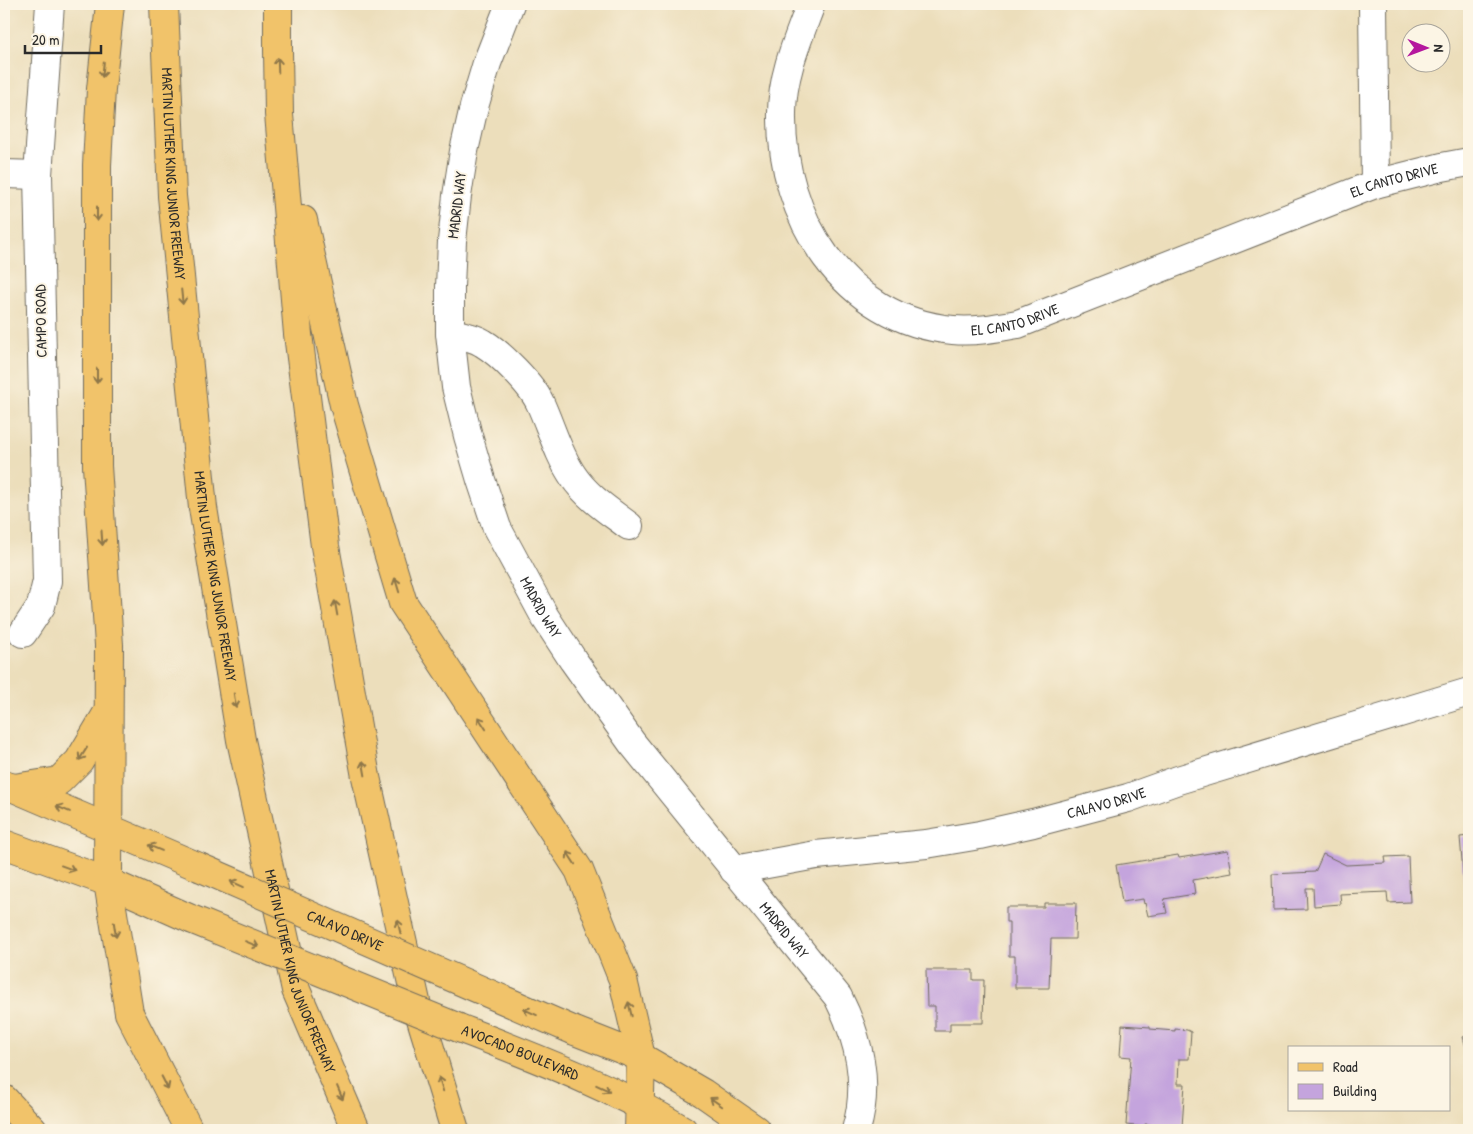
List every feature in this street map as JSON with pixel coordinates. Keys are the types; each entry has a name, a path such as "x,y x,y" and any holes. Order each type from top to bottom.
{"main road":[{"path":"110,4 101,89 97,165 97,466 109,645 108,882 129,1013 190,1130"},
{"name":"MARTIN LUTHER KING JUNIOR FREEWAY","path":"164,4 172,196 204,508 241,740 296,990 356,1130"},
{"path":"278,4 279,114 298,334 325,546 366,777 406,958 417,1006 455,1130"},
{"path":"279,114 344,405 403,603 579,870 623,980 641,1057 640,1117"},
{"path":"9,787 59,781 79,761 108,712"},
{"name":"CALAVO DRIVE","path":"9,787 199,867 575,1031 641,1057"},
{"path":"4,844 108,882"},
{"name":"AVOCADO BOULEVARD","path":"108,882 191,919 566,1071 640,1117 683,1130"},
{"path":"641,1057 703,1093 756,1130"},
{"path":"4,1099 33,1130"}],"street":[{"name":"CAMPO ROAD","path":"23,633 42,606 46,582 38,174 50,4"},
{"name":"MADRID WAY","path":"510,4 487,63 474,107 464,151 452,242 450,332 456,387 468,436 497,528 545,617 573,660 632,743 838,997 848,1016 860,1058 861,1102 856,1130"},
{"name":"EL CANTO DRIVE","path":"812,4 792,54 784,90 782,134 784,156 799,208 810,232 824,255 841,276 874,303 893,314 933,327 975,330 1018,324 1375,184 1469,162"},
{"path":"1373,4 1375,184"},
{"path":"4,174 38,174"},
{"path":"450,332 482,342 500,355 520,376 539,400 557,445 573,476 594,500 630,526"},
{"name":"CALAVO DRIVE","path":"734,870 816,855 926,844 980,835 1033,823 1128,798 1178,780 1469,692"}],"building":[{"path":"1469,836 1469,896 1465,897 1460,837"},
{"path":"1228,850 1232,873 1193,880 1195,894 1164,899 1167,913 1148,916 1143,899 1122,902 1116,865 1178,855 1179,858"},
{"path":"1323,854 1346,865 1386,863 1385,857 1408,856 1410,902 1388,903 1387,892 1340,894 1341,904 1314,906 1313,888 1306,888 1307,909 1273,910 1272,874 1315,872"},
{"path":"1044,903 1076,903 1075,939 1051,939 1049,988 1015,988 1015,956 1009,956 1009,922 1006,922 1006,907 1044,907"},
{"path":"926,970 973,970 973,980 984,980 983,1023 950,1023 950,1031 935,1031 935,1006 927,1006"},
{"path":"1122,1025 1175,1031 1175,1029 1187,1030 1191,1032 1189,1059 1179,1059 1178,1084 1185,1084 1182,1127 1145,1124 1145,1127 1126,1125 1131,1057 1120,1056"},
{"path":"1469,1035 1469,1058 1463,1037"}]}
